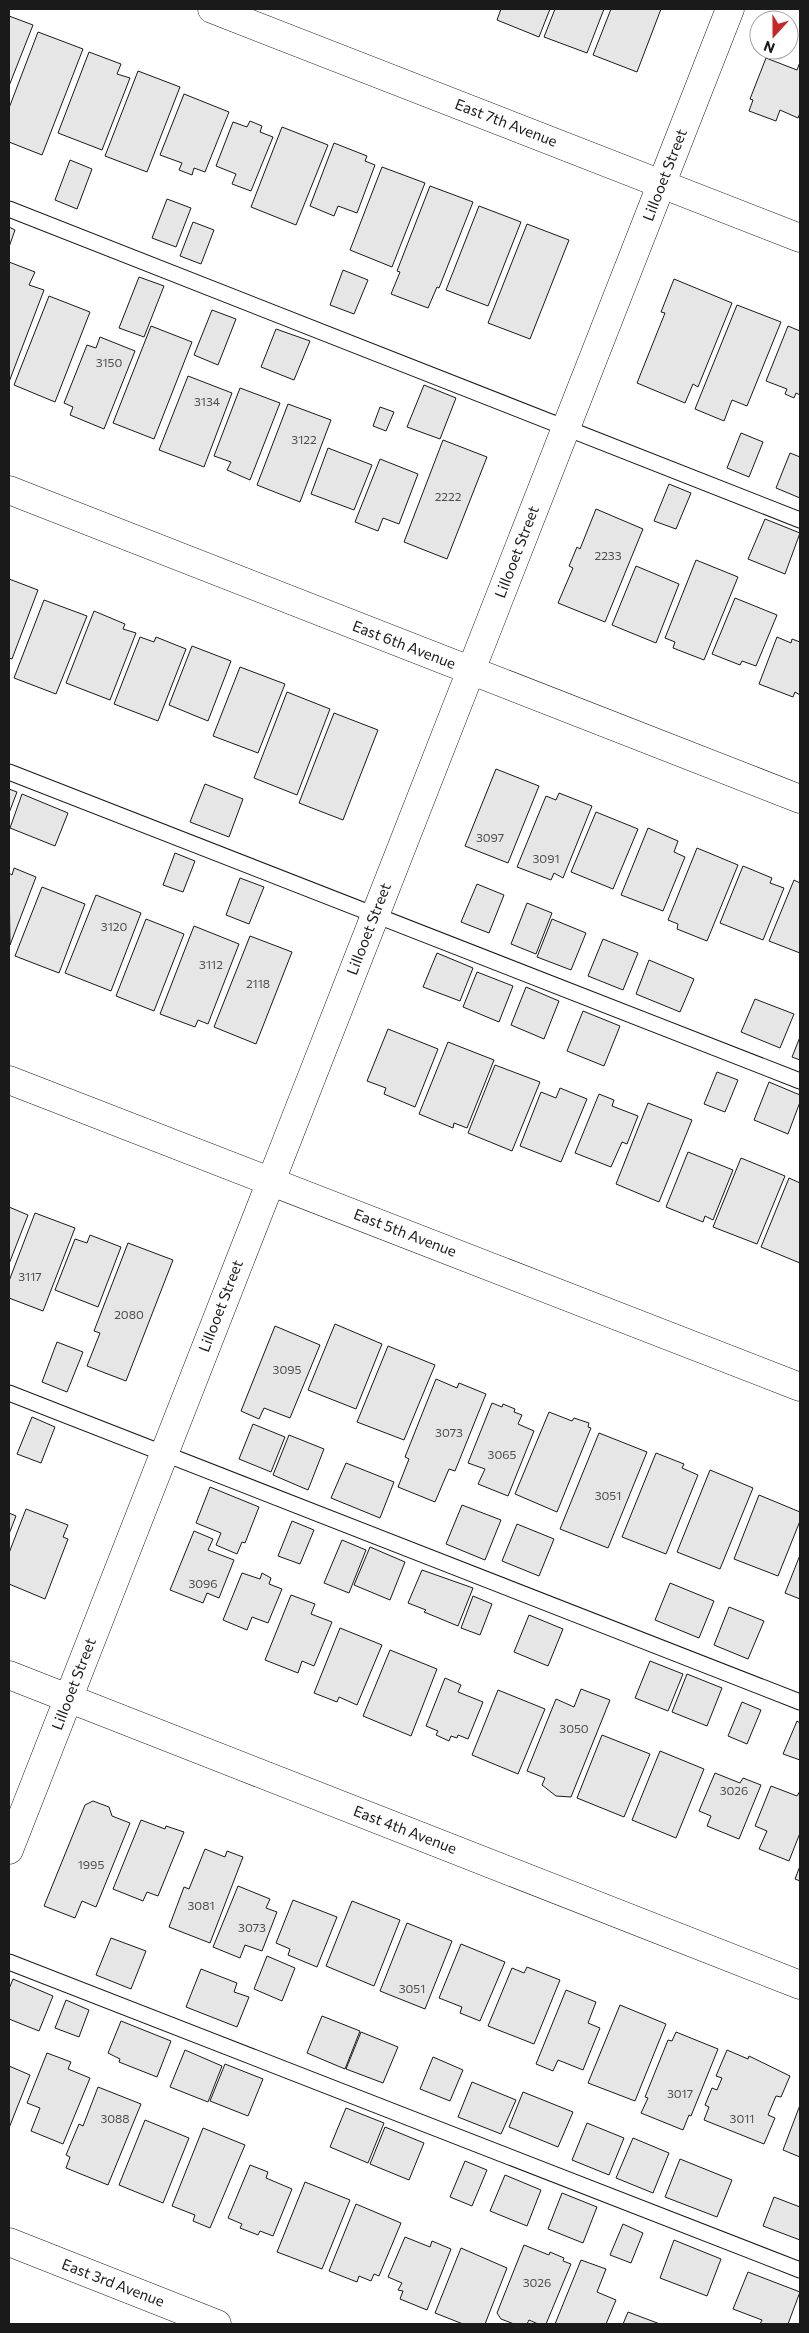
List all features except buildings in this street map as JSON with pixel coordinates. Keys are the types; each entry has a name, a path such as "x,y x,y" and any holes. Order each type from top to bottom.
{"street":[{"name":"East 7th Avenue","path":"212,9 800,238"},
{"name":"Lillooet Street","path":"9,1850 730,9"},
{"name":"East 6th Avenue","path":"9,490 800,799"},
{"name":"East 5th Avenue","path":"9,1080 800,1387"},
{"name":"East 4th Avenue","path":"9,1675 800,1986"},
{"name":"East 3rd Avenue","path":"9,2242 218,2324"}],"lane":[{"path":"9,209 800,520"},
{"path":"9,772 800,1081"},
{"path":"9,1393 800,1702"},
{"path":"9,1962 800,2270"}]}
